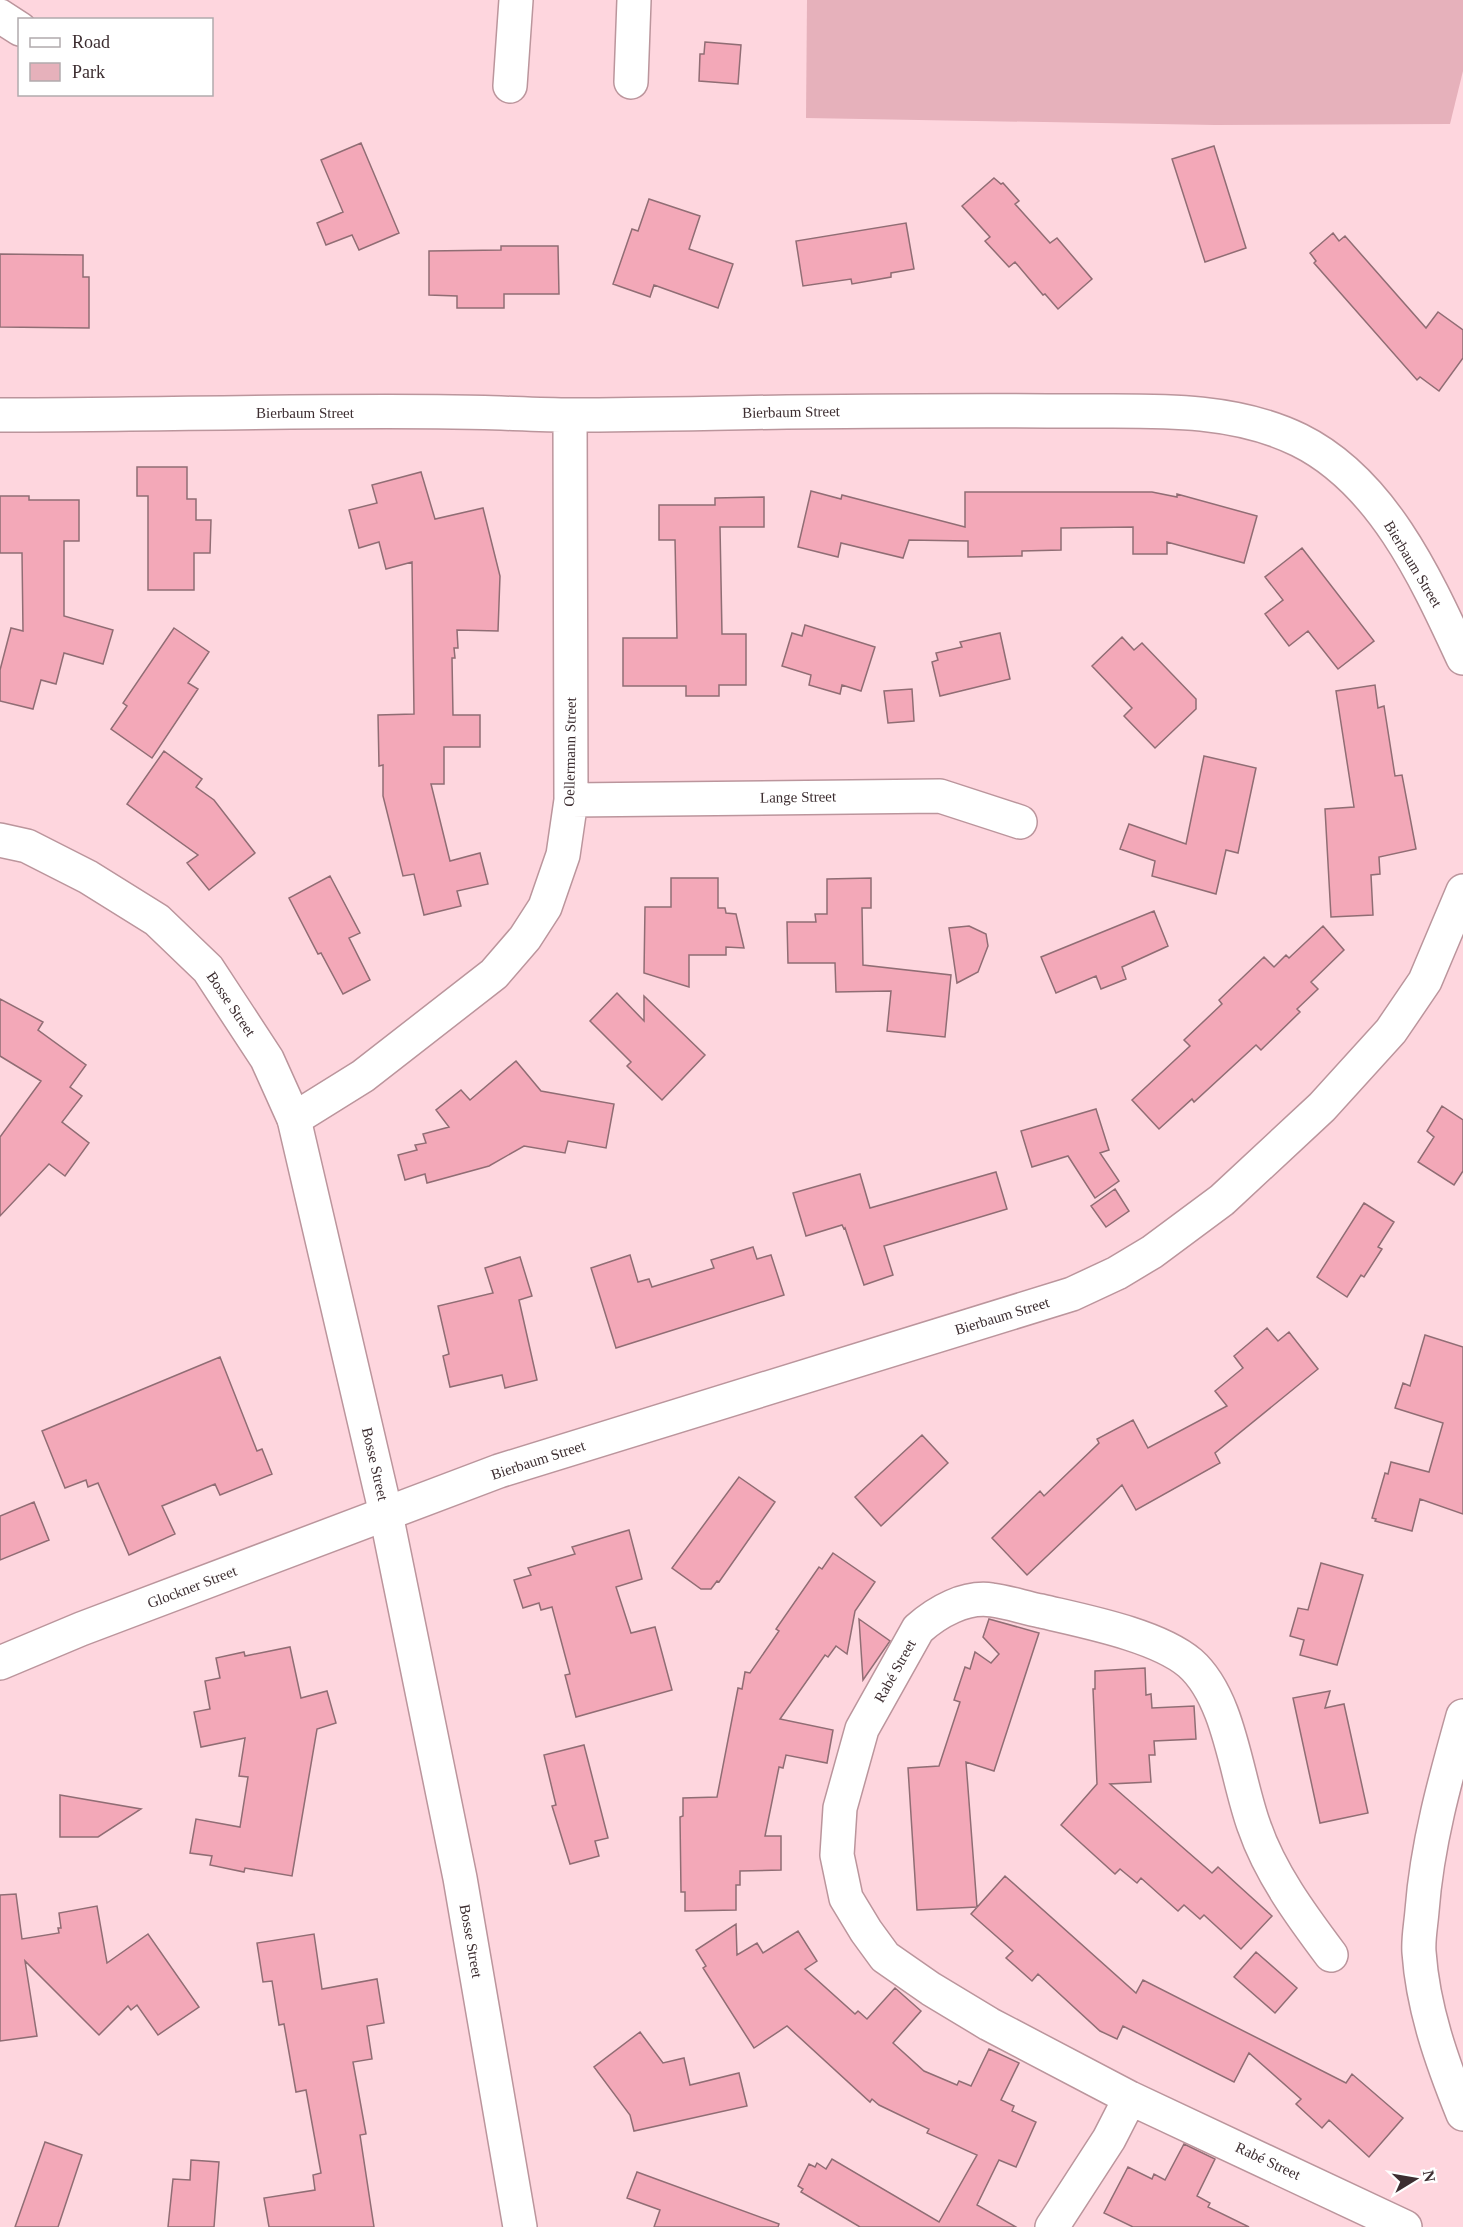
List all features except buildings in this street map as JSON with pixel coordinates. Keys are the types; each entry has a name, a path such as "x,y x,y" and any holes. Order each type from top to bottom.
{"street":[{"path":"510,86 516,0"},
{"path":"631,82 634,0"},
{"path":"0,16 18,28"},
{"name":"Bierbaum Street","path":"0,415 453,412 570,415 933,410 1169,412 1225,418 1264,426 1297,439 1329,456 1365,491 1400,536 1463,658"},
{"name":"Oellermann Street","path":"294,1119 363,1076 494,974 525,938 545,907 563,855 571,801 570,415"},
{"name":"Lange Street","path":"571,801 940,796 1020,822"},
{"name":"Bosse Street","path":"0,840 38,851 88,877 157,920 208,969 267,1059 294,1119 386,1514 460,1878 520,2227"},
{"name":"Bierbaum Street","path":"386,1514 499,1472 1072,1294 1117,1273 1152,1252 1222,1200 1322,1107 1391,1031 1425,981 1463,891"},
{"name":"Glockner Street","path":"0,1664 81,1629 386,1514"},
{"name":"Rabé Street","path":"1331,1954 1299,1911 1270,1863 1254,1828 1228,1732 1218,1705 1206,1680 1189,1663 1161,1645 1090,1622 990,1599 959,1604 932,1617 918,1629 862,1729 840,1808 837,1855 846,1898 885,1957 930,1989 989,2024 1130,2098 1405,2227"},
{"path":"1463,1716 1438,1806 1426,1870 1419,1950 1428,2015 1448,2077 1463,2114"},
{"path":"1052,2227 1109,2139 1130,2098"}],"green space":[{"path":"807,0 1463,0 1463,71 1450,124 1215,125 806,118"}]}
